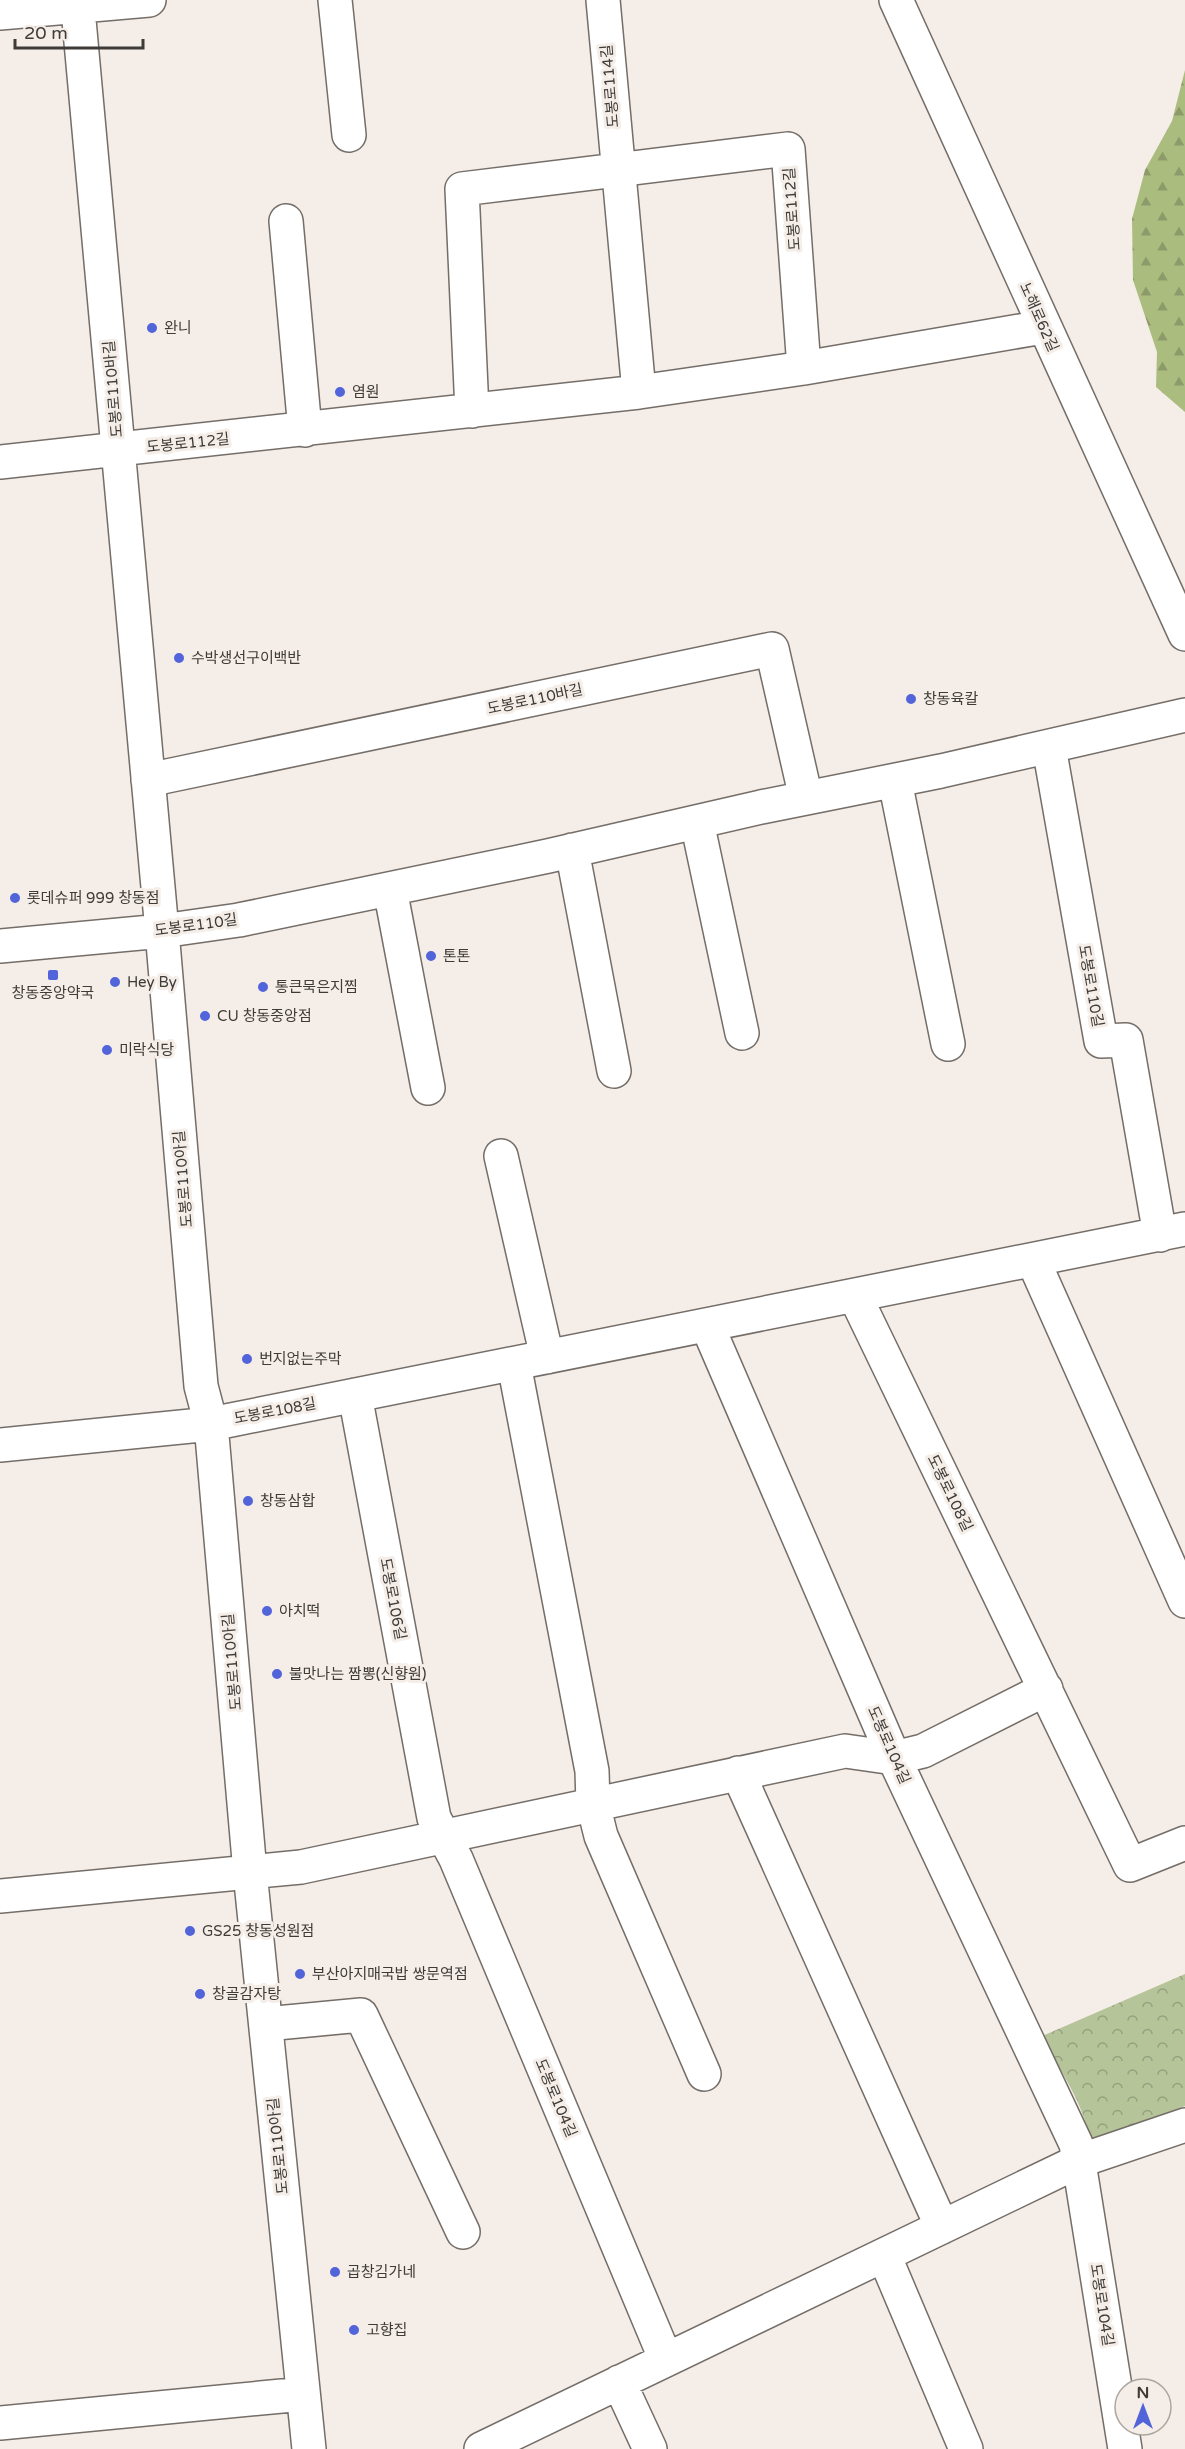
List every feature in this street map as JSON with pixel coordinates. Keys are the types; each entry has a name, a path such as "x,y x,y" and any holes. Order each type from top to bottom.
{"street":[{"path":"0,14 73,3 149,0"},
{"path":"336,0 349,135"},
{"name":"도봉로114길","path":"603,0 618,171"},
{"name":"노해로62길","path":"896,0 1043,327 1185,634"},
{"name":"도봉로110바길","path":"73,3 79,20 162,931"},
{"name":"도봉로112길","path":"472,411 462,189 788,149 804,368"},
{"path":"618,171 639,392"},
{"path":"286,222 305,430"},
{"name":"도봉로112길","path":"0,462 639,392 804,368 1043,327"},
{"name":"도봉로110바길","path":"148,780 772,649 806,798"},
{"name":"도봉로110길","path":"0,946 162,931 239,920 806,798 895,781 1185,715"},
{"name":"도봉로110길","path":"1049,747 1101,1041 1126,1040 1173,1232"},
{"path":"895,781 948,1044"},
{"path":"697,822 742,1033"},
{"path":"572,850 614,1071"},
{"path":"390,889 428,1088"},
{"name":"도봉로110아길","path":"162,931 201,1386 212,1424 250,1872 309,2449"},
{"path":"501,1156 547,1357"},
{"name":"도봉로108길","path":"0,1445 212,1424 1173,1232"},
{"path":"1033,1260 1185,1601"},
{"name":"도봉로108길","path":"855,1296 1130,1865 1185,1842"},
{"name":"도봉로104길","path":"707,1325 894,1758 1076,2144 1125,2449"},
{"path":"514,1364 592,1771 593,1804 601,1836 704,2074"},
{"name":"도봉로106길","path":"355,1395 434,1818 443,1837"},
{"path":"0,1896 301,1867 845,1750 894,1758 923,1750 1046,1689"},
{"path":"738,1773 942,2227"},
{"name":"도봉로104길","path":"443,1837 456,1859 666,2360"},
{"path":"266,2024 361,2014 464,2232"},
{"path":"487,2448 619,2382 1079,2161 1185,2125"},
{"path":"884,2255 966,2449"},
{"path":"619,2382 650,2449"},
{"path":"0,2423 303,2394"}],"green space":[{"path":"1185,70 1185,412 1156,387 1157,352 1133,280 1132,219 1145,170 1172,121"},
{"path":"1185,1974 1185,2106 1090,2142 1077,2100 1040,2037"}],"place":[{"name":"완니","path":"152,328"},
{"name":"염원","path":"340,392"},
{"name":"수박생선구이백반","path":"179,658"},
{"name":"창동육칼","path":"911,699"},
{"name":"롯데슈퍼 999 창동점","path":"15,898"},
{"name":"톤톤","path":"431,956"},
{"name":"창동중앙약국","path":"53,975"},
{"name":"Hey By","path":"115,982"},
{"name":"통큰묵은지찜","path":"263,987"},
{"name":"CU 창동중앙점","path":"205,1016"},
{"name":"미락식당","path":"107,1050"},
{"name":"번지없는주막","path":"247,1359"},
{"name":"창동삼합","path":"248,1501"},
{"name":"아치떡","path":"267,1611"},
{"name":"불맛나는 짬뽕(신향원)","path":"277,1674"},
{"name":"GS25 창동성원점","path":"190,1931"},
{"name":"부산아지매국밥 쌍문역점","path":"300,1974"},
{"name":"창골감자탕","path":"200,1994"},
{"name":"곱창김가네","path":"335,2272"},
{"name":"고향집","path":"354,2330"}]}
